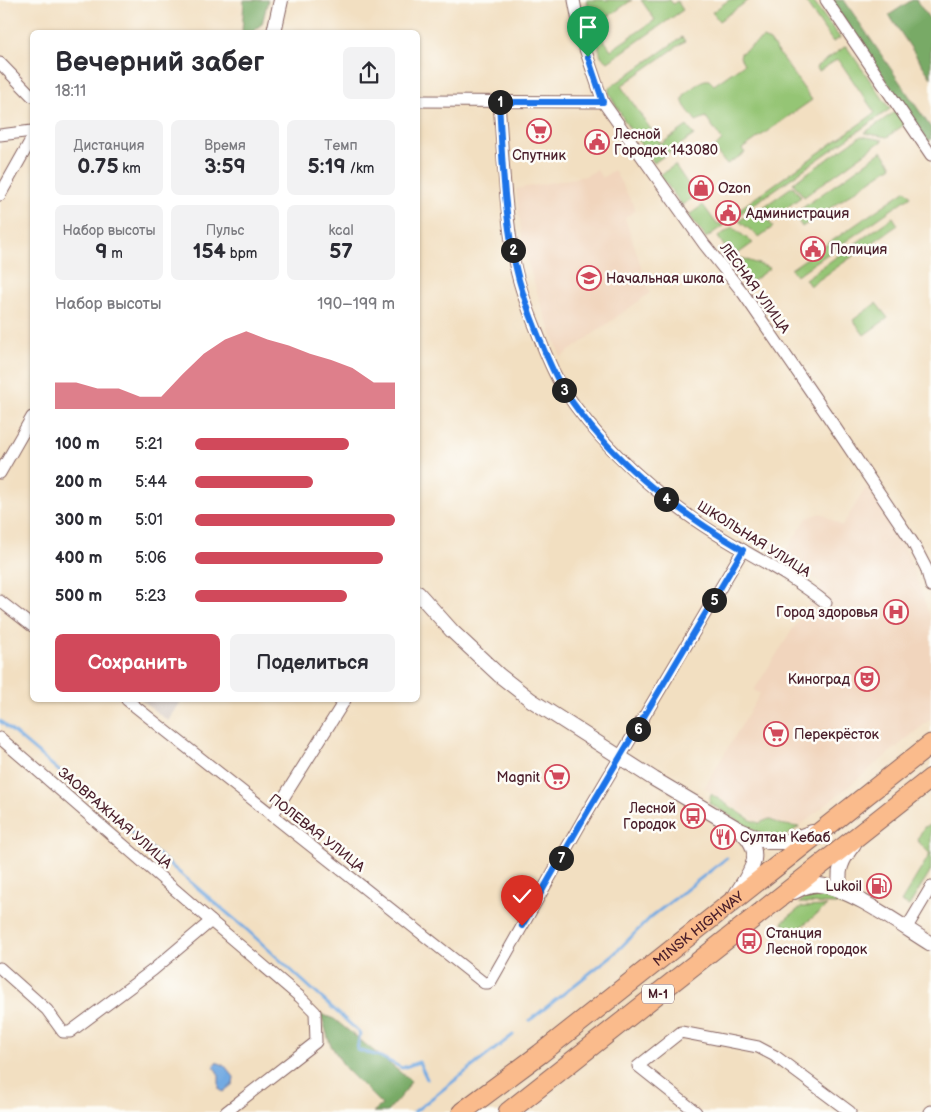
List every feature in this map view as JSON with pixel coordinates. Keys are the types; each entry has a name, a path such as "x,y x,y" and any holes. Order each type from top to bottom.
{"highway":[{"name":"MINSK HIGHWAY","path":"462,1112 540,1054 931,744"},
{"name":"MINSK HIGHWAY","path":"508,1112 522,1106 760,913 931,778"}],"street":[{"path":"274,30 281,0"},
{"name":"ЛЕСНАЯ УЛИЦА","path":"574,0 581,37 603,102 704,244 743,293 829,418 913,543 926,568 931,586"},
{"path":"826,0 931,155"},
{"path":"0,63 30,94"},
{"path":"420,101 603,102"},
{"name":"ШКОЛЬНАЯ УЛИЦА","path":"499,102 506,201 516,269 533,322 552,368 564,390 596,433 657,493 690,517 826,603"},
{"path":"0,135 30,131"},
{"path":"0,196 30,142"},
{"path":"0,473 30,421"},
{"path":"619,758 743,550"},
{"path":"420,595 452,631 499,675 530,700 619,758 740,830 768,842 785,842 831,824"},
{"path":"0,601 30,624"},
{"name":"ПОЛЕВАЯ УЛИЦА","path":"130,702 484,983 491,981 619,758"},
{"path":"272,816 344,702"},
{"name":"ЗАОВРАЖНАЯ УЛИЦА","path":"0,738 315,1012 316,1042 226,1112"},
{"path":"842,891 838,875 842,862 867,828"},
{"path":"729,904 748,877 756,860 754,848 747,836 740,830"},
{"path":"760,913 804,887 818,884 842,891 931,944"},
{"path":"906,929 931,887"},
{"path":"0,968 47,1010 63,1032 70,1032 153,970 211,921"},
{"path":"696,1112 638,1066 681,1032 758,1047 775,1056 850,1112"}],"shaded area":[{"name":"Начальная школа","path":"597,170 602,178 614,170 636,210 625,218 650,293 561,357 542,308 527,254 524,253 516,189 585,176"},
{"path":"867,486 883,508 909,557 931,620 931,719 801,825 756,820 704,788 760,694 754,690 822,583 781,558 807,518 821,513 842,526"},
{"path":"144,702 181,702 168,721"}],"green space":[{"path":"244,0 268,0 262,24 254,30 242,30"},
{"path":"586,0 632,0 593,27"},
{"path":"641,0 670,0 673,4 677,1 683,10 608,62 601,56 595,33 598,31 611,50 655,20"},
{"path":"729,0 749,0 719,21 712,12"},
{"path":"804,0 812,0 840,38 833,42"},
{"path":"831,0 844,0 931,128 931,139 928,141"},
{"path":"912,0 916,0 931,21 931,78 889,15"},
{"path":"682,37 685,41 621,86 661,144 687,126 694,135 654,163 627,125 609,93 609,88"},
{"path":"763,38 770,41 812,100 742,149 745,153 726,164 714,149 722,140 706,117 696,121 685,106 683,99 689,91 701,82 709,80 714,85 744,64 740,57 741,53"},
{"path":"846,46 890,109 740,214 738,210 875,113 838,59 819,71 816,67"},
{"path":"899,109 908,122 887,137 864,133"},
{"path":"861,136 883,140 804,197 793,183"},
{"path":"882,151 892,166 802,227 794,214"},
{"path":"675,165 696,196 682,205 660,175"},
{"path":"793,186 801,197 770,220 762,208"},
{"path":"906,190 911,196 796,276 791,269"},
{"path":"703,205 716,223 724,225 706,238 689,215"},
{"path":"759,207 773,227 759,237 739,221"},
{"path":"893,217 898,225 810,286 805,279"},
{"path":"732,227 753,243 732,258 718,237"},
{"path":"739,257 770,268 751,282 733,261"},
{"path":"876,303 888,318 864,335 853,320"},
{"path":"711,794 751,820 759,823 769,819 779,824 799,827 784,837 765,837 709,803"},
{"path":"931,825 931,870 909,906 901,902 930,854 917,840 924,827"},
{"path":"816,890 830,893 862,912 861,914 837,904 799,903"},
{"path":"827,906 792,934 782,922 801,907"},
{"path":"321,1014 334,1019 411,1081 406,1090 387,1112 373,1112 382,1105 346,1069 330,1044"}],"water":[{"path":"216,1062 224,1065 234,1077 233,1084 223,1092 219,1089 219,1075 214,1067"}],"waterway":[{"path":"0,721 246,929 360,1033 357,1050 379,1056 402,1068 419,1062 427,1079"},
{"path":"530,1020 614,954 651,917 727,858"},
{"path":"414,1112 513,1035"}],"place":[{"name":"Спутник","path":"539,131"},
{"name":"Лесной Городок 143080","path":"597,142"},
{"name":"Ozon","path":"701,188"},
{"name":"Администрация","path":"728,213"},
{"name":"Полиция","path":"813,249"},
{"name":"Начальная школа","path":"589,278"},
{"name":"Город здоровья","path":"896,612"},
{"name":"Киноград","path":"867,679"},
{"name":"Перекрёсток","path":"776,734"},
{"name":"Magnit","path":"557,777"},
{"name":"Лесной Городок","path":"693,816"},
{"name":"Султан Кебаб","path":"723,837"},
{"name":"Lukoil","path":"879,886"},
{"name":"Станция Лесной городок","path":"749,941"}],"route":[{"path":"522,926 619,758 636,733 743,550 713,533 657,493 627,466 596,433 564,390 552,368 524,298 514,261 506,201 499,102 603,102 588,57"}]}
